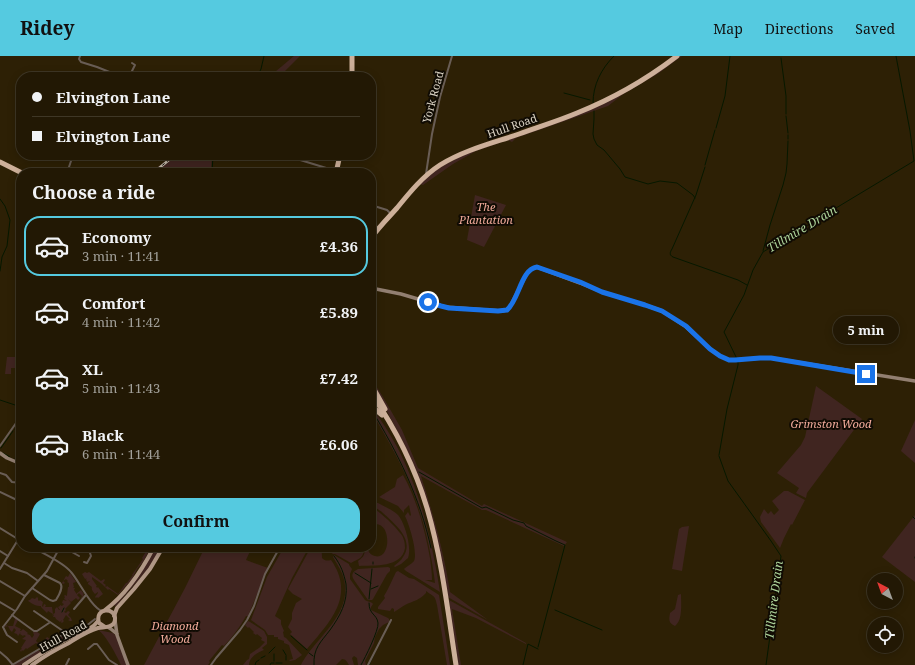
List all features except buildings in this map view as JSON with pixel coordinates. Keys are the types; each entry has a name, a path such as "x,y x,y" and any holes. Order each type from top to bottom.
{"highway":[{"path":"352,56 352,72"},
{"name":"Hull Road","path":"376,232 424,178 441,165 461,154 589,108 643,80 677,56"},
{"path":"0,162 16,170"},
{"path":"0,166 16,174"},
{"path":"376,393 394,425 396,434"},
{"path":"376,401 396,434 408,458 427,508 438,556 456,665"},
{"path":"376,406 405,458 424,510 435,553 453,665"},
{"path":"376,410 382,415"}],"main road":[{"path":"376,289 401,294 445,307 501,311 507,310 510,307 527,273 533,268 537,267 580,282 602,292 662,311 686,326 703,344 729,360 771,358 915,382"},
{"path":"0,453 16,462"},
{"path":"117,635 114,631 100,625 97,620 99,615 102,610 118,598 132,583 151,552"},
{"path":"106,627 112,625 117,608 150,569 160,552"},
{"path":"102,610 111,612 115,618 117,635 128,665"},
{"name":"Hull Road","path":"32,665 70,639 93,627 97,620"},
{"name":"Hull Road","path":"24,665 43,652 70,639 94,629 106,627"}],"street":[{"path":"80,56 79,59 81,62 109,72"},
{"name":"York Road","path":"424,178 440,97 452,56"},
{"path":"131,72 133,64 137,62"},
{"path":"300,160 325,168"},
{"path":"427,166 431,172"},
{"path":"376,207 387,210 391,214"},
{"path":"0,446 16,423"},
{"path":"0,473 6,475 12,482 16,482"},
{"path":"0,492 16,500"},
{"path":"0,528 16,538"},
{"path":"0,569 16,545"},
{"path":"0,551 8,556"},
{"path":"40,552 65,566 72,573 86,595 102,610"},
{"path":"17,642 7,635 1,627 12,615 25,596 44,575 58,552"},
{"path":"71,552 79,556"},
{"path":"84,562 87,563 91,556 89,552"},
{"path":"211,665 247,620 266,574 277,552"},
{"path":"4,563 12,568 27,573 38,581"},
{"path":"32,588 52,601 56,600 62,585 44,575"},
{"path":"0,581 25,596"},
{"path":"74,609 86,595"},
{"path":"0,602 15,611"},
{"path":"34,611 66,633 70,639"},
{"path":"12,615 34,631 37,631 50,622"},
{"path":"368,665 391,620"},
{"name":"Hull Road","path":"54,640 72,629"},
{"path":"89,648 95,644 98,645 109,660 117,665"},
{"name":"Hull Road","path":"13,665 41,648"},
{"path":"0,652 13,665"},
{"path":"66,665 69,659"},
{"path":"214,660 215,665"}],"green space":[{"path":"294,56 300,56 284,72 275,72"},
{"path":"679,56 682,56 659,73 622,95 608,106 516,138 512,142 508,140 476,151 453,164 423,185 419,184 437,169 461,156 592,108"},
{"path":"167,160 212,160 211,168 156,168"},
{"name":"The Plantation","path":"475,195 506,205 484,247 467,240"},
{"path":"7,357 16,357 16,368 11,368 11,374 5,374"},
{"path":"376,386 402,430 418,468 482,506 484,504 567,542 564,546 486,510 482,510 421,476 438,533 450,592 488,620 446,596 442,565 414,467 401,438 376,390"},
{"name":"Grimston Wood","path":"816,386 862,419 807,493 806,498 796,493 799,488 777,473 801,445 805,437"},
{"path":"376,414 397,446 417,493 434,558 440,592 404,569 414,561 415,557 409,525 405,516 408,512 410,516 411,515 409,505 404,510 404,513 398,506 379,497 395,487 397,479 403,475 416,505 428,547 432,580 425,580 435,583 426,533 419,509 406,475 376,419"},
{"path":"915,420 915,463 901,451"},
{"path":"784,491 788,491 805,500 792,525 791,524 780,548 761,522 760,517 764,509 768,514 771,511 774,515 779,510 772,501"},
{"path":"376,503 396,513 401,519 405,529 409,548 408,558 395,567 394,566 403,557 407,544 398,527 376,507"},
{"path":"376,510 396,528 401,535 404,540 405,548 403,554 399,559 386,564 359,566 358,561 362,558 365,552 369,552 375,556 381,556 387,546 386,533 383,527 376,524"},
{"path":"915,515 915,582 882,557"},
{"path":"689,526 682,571 672,569 679,529"},
{"path":"146,552 148,552 132,579 118,595 109,589 108,590 92,577 97,588 98,587 103,594 96,598 95,597 98,592 95,594 94,593 92,587 88,584 90,581 87,582 87,578 85,579 82,574 89,572 101,581 104,579 105,580 103,583 106,585 105,586 118,594 133,576 132,575 143,559 142,558"},
{"path":"152,552 158,552 148,569 116,606 113,605 120,598"},
{"name":"Diamond Wood","path":"203,552 250,552 246,560 268,568 248,616 246,616 224,646 222,645 209,661 210,662 208,665 144,665"},
{"path":"281,552 306,552 292,578 275,616 281,620 284,637 302,655 295,660 289,660 293,659 289,645 278,639 278,637 274,637 274,635 268,635 265,630 251,620 267,577"},
{"path":"308,552 322,552 322,558 327,561 331,560 338,573 341,585 337,608 324,629 307,649 290,634 292,632 288,627 292,619 292,613 296,603 302,599 288,589"},
{"path":"330,552 364,552 361,557 351,563"},
{"path":"334,555 349,564 352,569 350,579 365,600 373,604 371,610 388,618 389,622 379,629 365,661 366,665 358,665 357,658 354,656 352,658 354,665 349,665 342,659 336,665 301,665 332,624 344,602 345,590 343,576 333,557"},
{"path":"390,568 390,571 373,599 368,600 354,580 352,575 353,572 358,569"},
{"path":"398,571 439,595 450,665 447,665 436,599 432,595 426,591 426,593 421,597 394,612 394,609 392,608 390,611 378,609 385,598 384,596 396,572"},
{"path":"70,573 76,582 73,583 73,588 75,588 74,590 76,594 81,590 84,595 79,602 82,596 79,593 77,595 80,598 78,600 76,598 71,602 68,599 71,603 64,612 70,612 68,615 72,621 68,620 70,619 66,615 62,623 62,620 60,622 53,617 54,614 52,616 53,614 55,613 55,609 57,607 60,610 58,607 64,604 62,603 63,600 67,601 64,599 64,596 67,596 69,583 66,579 63,581"},
{"path":"681,594 680,616 678,623 675,626 670,622 670,613 675,609 678,595"},
{"path":"37,597 39,601 40,600 43,602 43,607 44,604 46,605 45,607 52,607 53,614 48,611 47,613 41,606 35,605 28,601"},
{"path":"449,600 526,644 476,618 452,609 461,665 458,665"},
{"path":"14,617 18,620 15,626 21,629 20,631 23,629 32,638 34,635 33,632 40,634 36,641 38,643 44,641 47,637 53,641 65,635 66,636 21,665 15,665 15,663 37,651 40,651 43,648 36,643 23,651 22,650 21,652 20,650 22,649 21,648 26,640 22,639 26,636 20,634 21,632 18,636 14,633 16,630 14,628 12,632 8,626 13,626 15,619"},
{"path":"248,621 264,631 267,637 267,644 262,648 264,650 252,657 249,665 243,665 249,659 250,654 265,642 245,625"},
{"path":"98,630 113,633 116,636 127,665 121,665 108,641"}],"waterway":[{"path":"260,72 264,56"},
{"path":"593,103 596,84 605,66 614,56"},
{"path":"716,128 725,96 730,56"},
{"name":"Tillmire Drain","path":"737,359 724,332 744,295 753,270 763,252 914,161 896,56"},
{"path":"781,58 786,96 786,114"},
{"path":"564,93 590,100"},
{"path":"594,111 594,139 597,145 604,150 625,177 648,184 660,181 677,183 695,198"},
{"path":"786,116 788,133"},
{"path":"705,165 715,130"},
{"path":"763,251 786,173 788,141"},
{"path":"212,168 213,160"},
{"path":"705,167 696,195 670,254 673,257 738,280 747,285"},
{"path":"0,199 5,206 10,220 7,246 2,257 0,271"},
{"name":"Tillmire Drain","path":"719,455 727,409 738,362"},
{"path":"0,400 16,405"},
{"path":"376,418 407,476 421,511 431,548"},
{"path":"1,448 13,431"},
{"path":"3,453 10,457"},
{"name":"Tillmire Drain","path":"719,456 728,481 781,556 766,665"},
{"path":"419,472 482,508 486,507 513,520 524,523 526,526 565,545 538,647"},
{"path":"314,665 316,650 337,619 346,597 346,584 344,577 334,556"},
{"path":"369,599 372,569"},
{"path":"355,573 371,583"},
{"path":"371,589 378,586"},
{"path":"361,665 378,627 377,620 370,610 369,603"},
{"path":"62,612 64,608"},
{"path":"555,610 602,630"},
{"path":"291,636 307,650"},
{"path":"523,665 528,644 538,649"},
{"path":"269,653 275,647"},
{"path":"283,650 286,655"},
{"path":"369,665 375,652"},
{"path":"309,653 313,656"},
{"path":"274,654 274,661"},
{"path":"261,658 265,656"},
{"path":"255,665 259,660"},
{"path":"270,665 271,663 274,663"},
{"path":"276,663 282,663"}],"railway":[{"path":"159,168 169,160"}],"route":[{"path":"428,302 449,308 498,311 507,310 513,303 527,273 533,268 537,267 580,282 602,292 662,311 686,326 703,344 720,356 729,360 771,358 866,374"}]}
